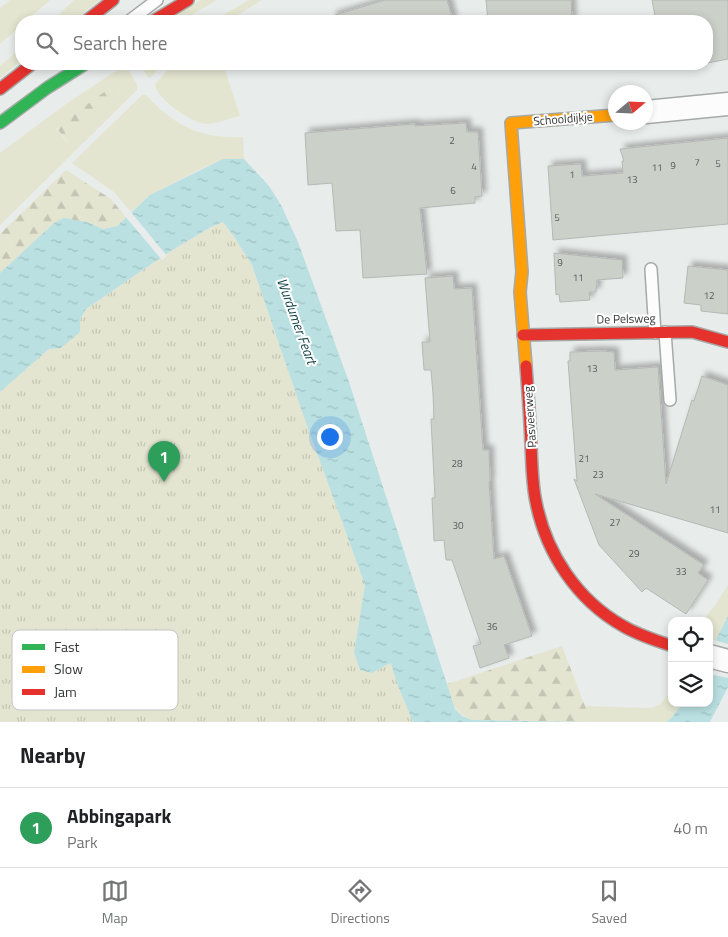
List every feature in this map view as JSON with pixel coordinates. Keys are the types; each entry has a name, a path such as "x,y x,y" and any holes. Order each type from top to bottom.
{"street":[{"path":"94,15 113,0"},
{"path":"163,15 188,0"},
{"path":"0,89 24,70"},
{"path":"0,123 47,88 76,70"},
{"path":"653,111 728,104"},
{"name":"Schooldijkje","path":"511,123 608,116"},
{"name":"Pasveerweg","path":"511,123 522,272 520,292 536,501 547,539 562,570 587,600 616,623 649,640 668,645"},
{"name":"De Pelsweg","path":"523,336 692,332 728,342"},
{"path":"713,657 728,661"}],"lane":[{"path":"137,15 157,0"},
{"path":"47,88 66,70"},
{"path":"651,269 670,400"}],"green space":[{"path":"10,0 50,0 33,15 15,15 15,31 0,44 0,8"},
{"path":"74,0 100,0 81,15 58,15"},
{"path":"201,0 217,0 191,15 175,15"},
{"path":"249,0 262,0 238,15 223,15"},
{"path":"15,53 15,66 0,78 0,66"},
{"path":"117,70 128,70 137,84 137,90 0,225 0,153 66,104","holes":["114,85 121,94 67,143 56,128"]},
{"path":"143,70 157,70 150,78"},
{"path":"168,70 225,70 240,116 208,124 191,119 168,103 161,96 155,84"},
{"path":"114,85 121,94 68,143 56,127"},
{"path":"142,95 146,95 167,115 201,133 214,136 243,137 244,159 223,159 198,170 150,195 131,212 114,192 72,163"},
{"path":"66,170 111,199 126,217 117,226 103,229 87,222 54,223 0,273 0,234"},
{"path":"223,222 252,265 306,423 365,585 354,652 360,669 372,673 391,664 413,722 0,722 0,392 49,349 61,348 86,309 169,252"},
{"path":"728,585 728,616 716,641 713,640 713,617 705,617"},
{"path":"562,646 591,722 472,720 461,714 454,706 447,684"},
{"path":"668,694 668,707 680,707 666,722 591,722 584,706 651,708 661,704"}],"water":[{"name":"Wurdumer Feart","path":"223,159 244,159 269,186 281,205 298,242 349,382 455,709 462,716 472,720 584,722 413,722 390,663 372,673 360,670 354,652 365,585 306,423 252,265 223,222 169,252 86,309 80,320 80,332 61,348 49,349 0,392 0,273 54,223 64,218 87,222 103,229 117,226 150,195"},
{"path":"728,616 728,687 710,722 666,722 680,707 713,707 713,645"}],"pier":[{"path":"130,211 167,256 162,260 124,215"},
{"path":"714,640 728,644 728,678 713,675"}],"building":[{"path":"385,0 447,0 451,15 335,15"},
{"path":"486,0 571,0 572,15 487,15"},
{"path":"652,0 728,0 728,59 713,62 713,15 655,15"},
{"path":"466,123 467,132 478,132 482,196 475,197 475,203 420,208 427,274 363,278 360,230 336,231 332,183 308,185 305,133 415,124 415,126"},
{"path":"728,138 728,224 553,240 548,166 581,164 582,176 623,173 622,161 624,161 620,149"},
{"path":"554,253 622,260 623,278 597,280 596,292 589,292 590,300 560,302 559,294 556,295"},
{"path":"688,266 728,270 728,314 701,311 701,305 684,303"},
{"path":"453,276 454,289 472,288 483,450 489,450 494,559 504,556 532,636 504,645 509,658 480,668 473,646 481,644 452,560 446,560 444,540 434,541 432,498 435,498 431,419 434,419 433,394 431,370 424,370 422,342 430,342 425,278"},
{"path":"570,352 614,352 615,370 658,367 666,484 692,400 694,401 702,376 728,385 728,533 595,494 704,565 698,573 708,580 686,614 646,588 642,592 599,545 574,479 577,481 568,361 570,361"}],"traffic: fast":[{"path":"0,123 47,88 76,70"}],"traffic: slow":[{"path":"526,366 520,292 522,272 511,123 608,116"}],"traffic: jam":[{"path":"94,15 113,0"},
{"path":"163,15 188,0"},
{"path":"0,89 24,70"},
{"path":"523,335 692,332 728,342"},
{"path":"526,366 532,474 535,495 547,539 556,557 578,589 606,615 635,632 668,645"}],"place":[{"name":"Abbingapark","path":"164,482"}]}
